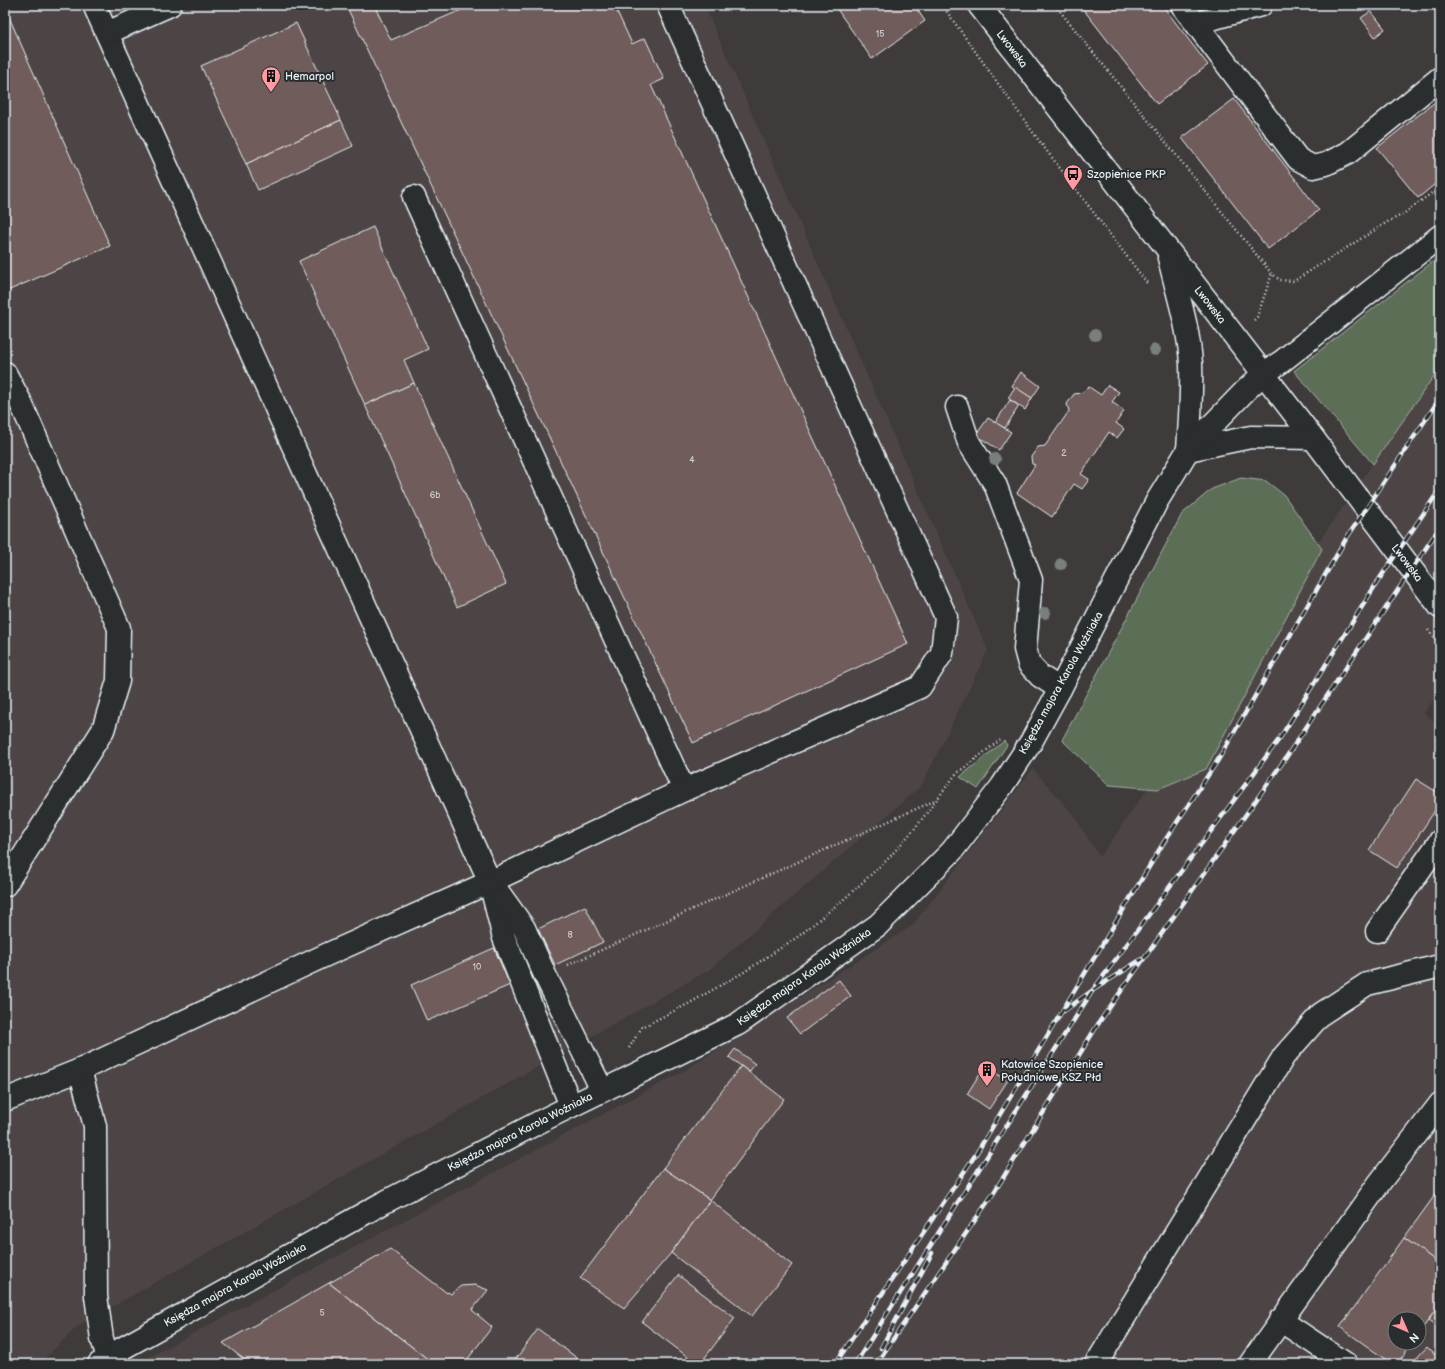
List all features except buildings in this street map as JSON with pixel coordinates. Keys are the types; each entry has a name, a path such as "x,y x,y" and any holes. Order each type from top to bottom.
{"street":[{"path":"94,5 490,882 504,938 571,1106"},
{"path":"107,33 170,5"},
{"path":"8,1094 80,1070 326,955 490,882 684,790 920,687 942,653 946,617 668,5"},
{"name":"Lwowska","path":"979,5 1313,438 1440,607"},
{"path":"1182,5 1298,159 1313,167 1326,164 1348,153 1440,78"},
{"path":"1197,23 1261,5"},
{"path":"414,197 684,790"},
{"name":"Księdza majora Karola Woźniaka","path":"103,1361 383,1203 602,1090 738,1024 878,925 952,851 998,792 1031,742 1157,501 1188,450 1231,404 1263,374 1281,362 1440,236"},
{"name":"Księdza majora Karola Woźniaka","path":"1168,251 1185,326 1191,363 1191,404 1188,450"},
{"path":"5,373 20,401 120,628 118,681 103,730 5,885"},
{"path":"957,407 969,443 996,484 1031,580 1025,649 1030,664 1040,676 1060,689"},
{"path":"1188,450 1251,437 1313,438"},
{"path":"1377,931 1440,842"},
{"path":"490,882 524,928 545,975 602,1090"},
{"path":"1096,1364 1284,1056 1321,1014 1367,984 1440,966"},
{"path":"80,1070 95,1126 96,1296 102,1339 103,1361"},
{"path":"1250,1364 1380,1182 1440,1104"},
{"path":"1280,1320 1346,1364"}],"path":[{"path":"942,5 1037,138 1149,285"},
{"path":"1055,5 1272,274 1280,280 1294,281 1389,221 1402,215 1440,187"},
{"path":"1257,317 1272,274"},
{"path":"1434,638 1440,645"},
{"path":"626,1053 642,1027 726,983 799,936 844,899 887,860 916,827 956,774 1002,739"},
{"path":"545,975 936,800"}],"shaded area":[{"path":"5,5 704,5 988,650 922,785 709,970 78,1326 39,1364 5,1364"},
{"path":"1440,367 1440,691 1424,713 1440,726 1440,1364 136,1364 684,1071 912,926 1033,769 1072,813 1100,857"}],"green space":[{"path":"1440,256 1440,367 1373,464 1294,371"},
{"path":"1241,478 1266,481 1284,495 1322,549 1206,769 1158,789 1109,785 1062,740 1182,514 1212,489"},
{"path":"1004,741 1007,745 978,789 960,777"}],"railway":[{"path":"835,1364 976,1154 1164,842 1218,760 1346,539 1440,398"},
{"path":"855,1364 1093,990 1280,738 1378,581 1440,489"},
{"path":"876,1364 993,1194 1100,1021 1285,759 1440,527"},
{"path":"1064,1011 1093,990 1142,959"},
{"path":"881,1348 932,1253"}],"place":[{"name":"Hemarpol","path":"271,93"},
{"name":"Szopienice PKP","path":"1073,191"},
{"name":"Katowice Szopienice Południowe KSZ Płd","path":"987,1087"}]}
